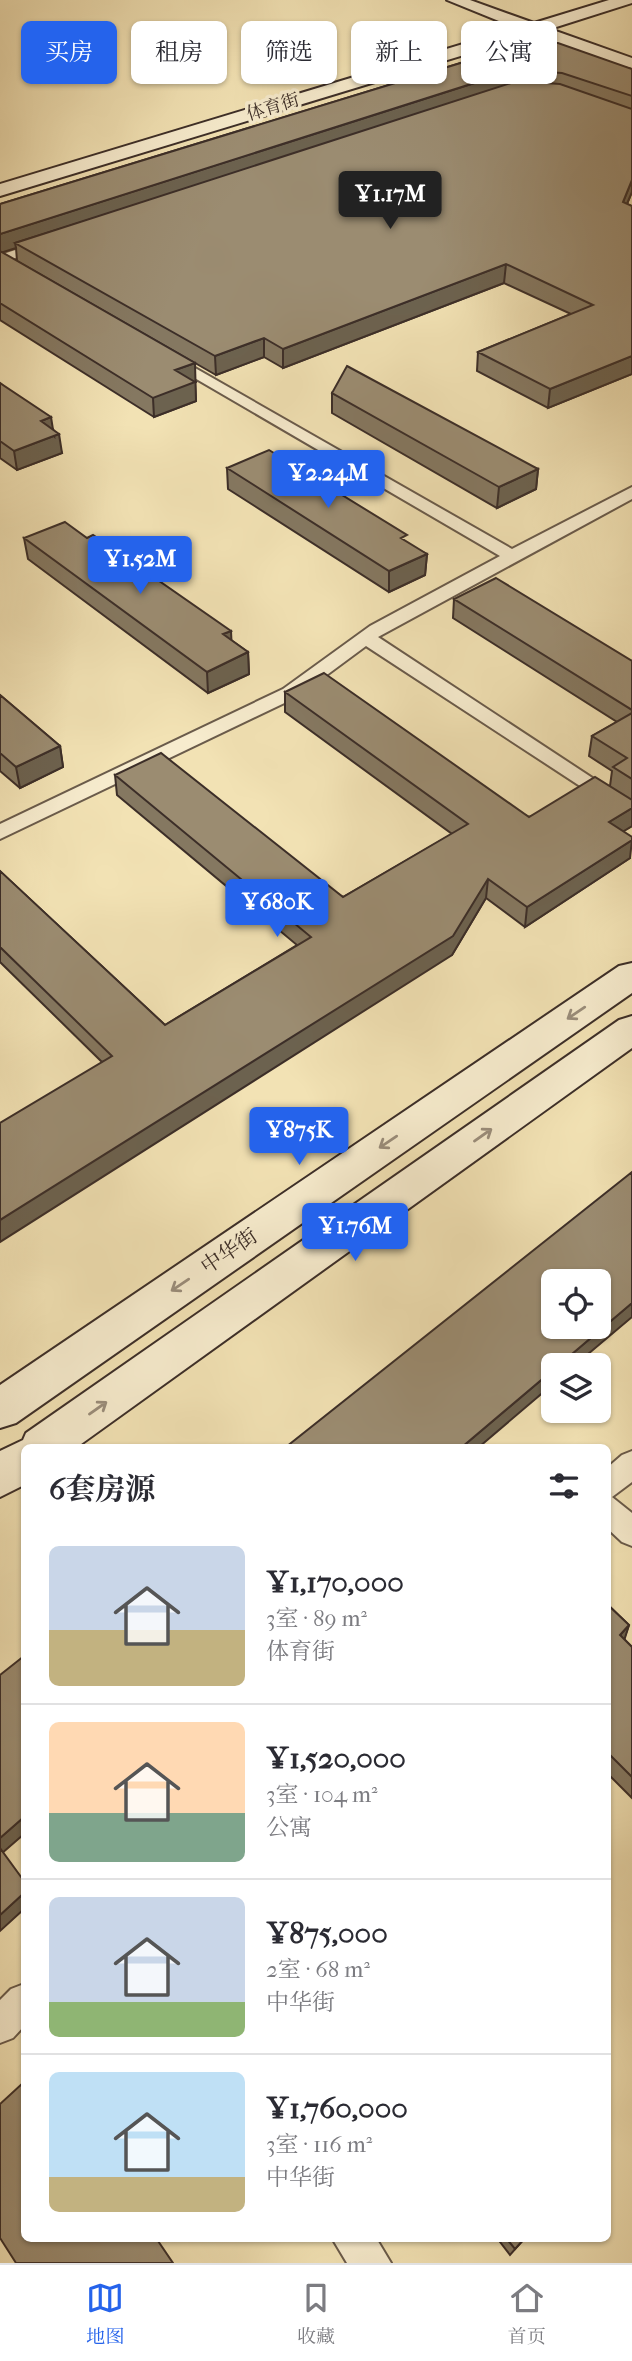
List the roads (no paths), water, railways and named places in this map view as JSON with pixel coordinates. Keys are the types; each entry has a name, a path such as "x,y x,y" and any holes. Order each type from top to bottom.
{"street":[{"path":"455,0 514,21"},
{"name":"体育街","path":"556,21 626,0"},
{"path":"557,37 632,64"},
{"name":"体育街","path":"0,190 461,50"},
{"name":"中华街","path":"0,1409 632,975"},
{"path":"46,1444 632,1029"},
{"path":"0,1477 21,1462"}],"lane":[{"path":"0,259 65,238"},
{"path":"0,259 24,272"},
{"path":"154,348 513,556"},
{"path":"0,832 290,693 365,637 632,492"},
{"path":"365,637 632,813"},
{"path":"611,1482 632,1464"},
{"path":"611,1513 632,1532"},
{"path":"0,2025 21,2005"},
{"path":"354,2242 372,2263"}]}
